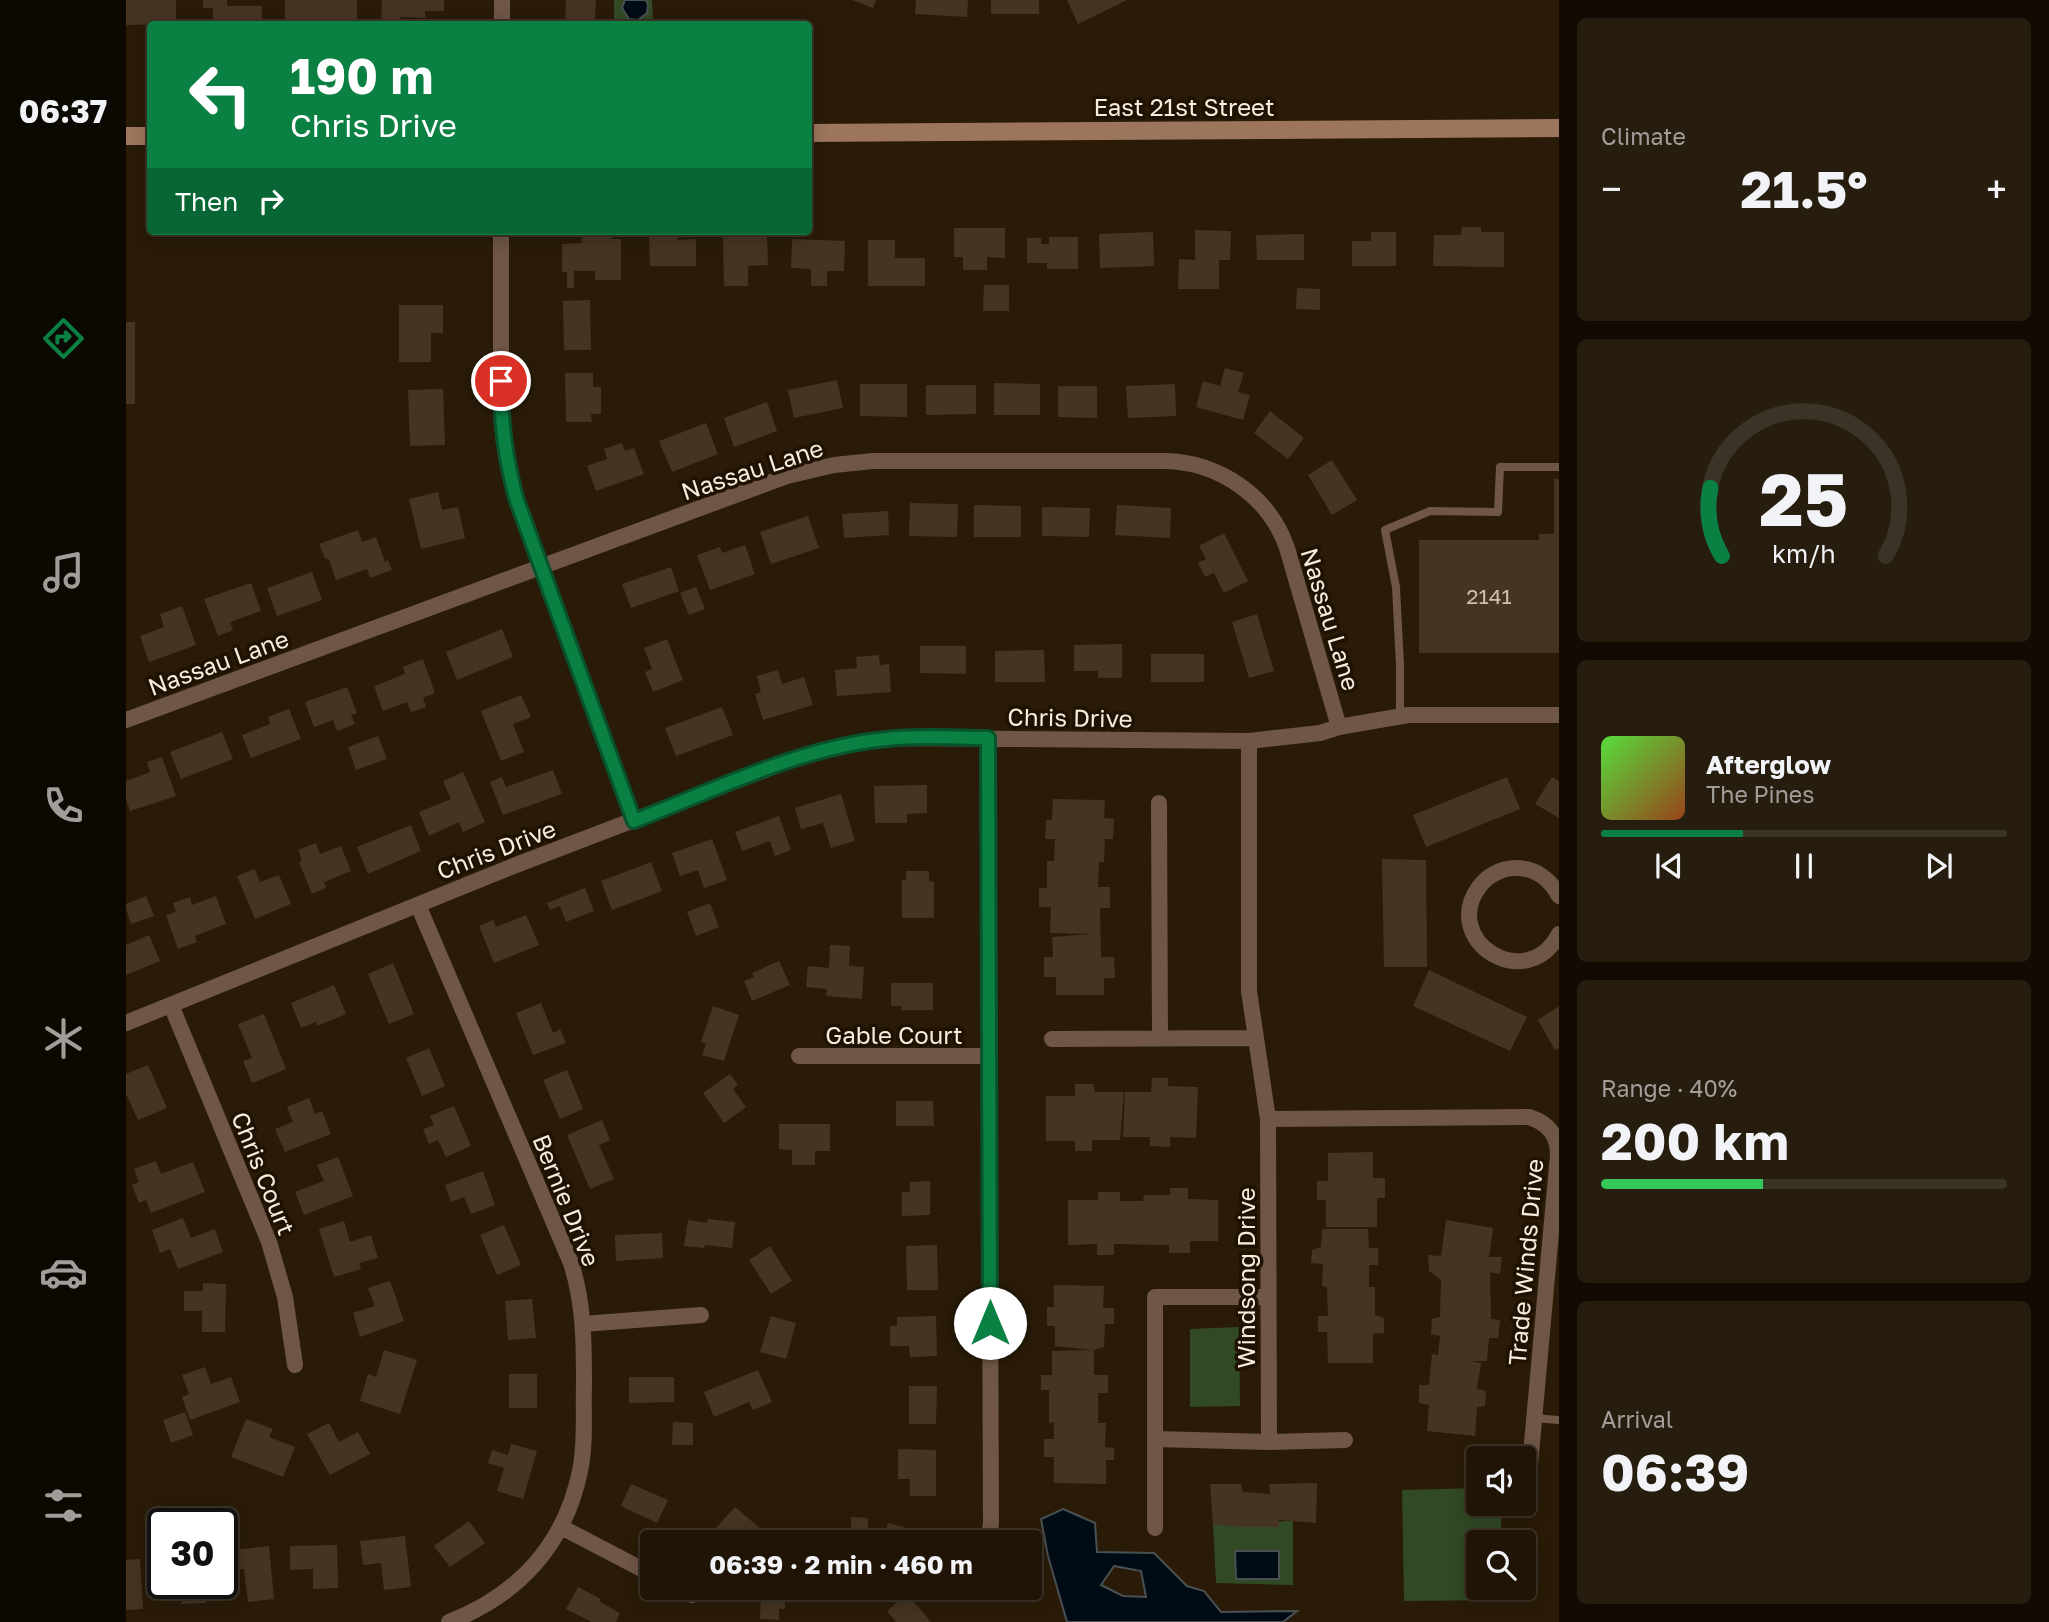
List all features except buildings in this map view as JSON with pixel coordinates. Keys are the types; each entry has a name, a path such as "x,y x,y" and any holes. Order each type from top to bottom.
{"main road":[{"name":"East 21st Street","path":"812,133 1559,128"},
{"path":"126,136 147,136"}],"street":[{"path":"502,0 502,21"},
{"path":"501,235 503,435 508,469 516,498 634,821"},
{"name":"Nassau Lane","path":"126,720 797,473 834,465 873,461 1170,461 1202,466 1243,487 1258,500 1283,538 1339,727"},
{"name":"Chris Drive","path":"126,1023 516,864 791,760 832,748 887,738 1249,741 1320,733 1339,727 1424,714 1559,715"},
{"path":"988,738 990,1530"},
{"name":"Windsong Drive","path":"1249,741 1249,991 1268,1119 1269,1442"},
{"path":"1159,803 1160,1038"},
{"path":"1559,896 1551,883 1539,874 1526,869 1511,868 1497,872 1485,880 1472,898 1469,912 1473,933 1480,945 1504,960 1518,962 1538,956 1550,948 1559,934"},
{"name":"Bernie Drive","path":"418,905 571,1263 583,1324 583,1452 574,1496 561,1527 534,1566 511,1588 492,1602 449,1622"},
{"name":"Chris Court","path":"171,1005 269,1242 285,1297 295,1365"},
{"path":"1052,1039 1254,1038"},
{"name":"Gable Court","path":"799,1056 989,1056"},
{"name":"Trade Winds Drive","path":"1268,1119 1529,1117 1549,1128 1558,1143 1558,1155 1532,1446"},
{"path":"1155,1528 1155,1297 1267,1297"},
{"path":"583,1324 701,1315"},
{"path":"1155,1439 1269,1442 1345,1440"},
{"path":"561,1527 640,1568"}],"lane":[{"path":"1400,717 1396,587 1385,530 1430,511 1498,512 1500,467 1559,467"},
{"path":"1534,1418 1559,1420"}],"green space":[{"path":"614,0 652,0 653,21 614,21"},
{"path":"1239,1327 1240,1406 1190,1407 1190,1329"},
{"path":"1466,1488 1466,1516 1501,1516 1501,1530 1466,1530 1466,1600 1502,1600 1404,1601 1402,1490"},
{"path":"1293,1521 1293,1585 1216,1583 1213,1524"}],"shaded area":[{"path":"625,0 646,0 647,13 638,20 629,19 622,8"},
{"path":"1063,1509 1095,1523 1097,1552 1154,1553 1187,1586 1204,1591 1221,1612 1297,1611 1283,1622 1067,1622 1048,1556 1041,1519","holes":["1114,1566 1141,1571 1146,1597 1123,1596 1101,1585"]},
{"path":"1235,1551 1279,1551 1279,1579 1236,1579"}],"route":[{"path":"501,381 503,435 516,498 634,821 791,760 832,748 887,738 988,738 990,1323"}]}
